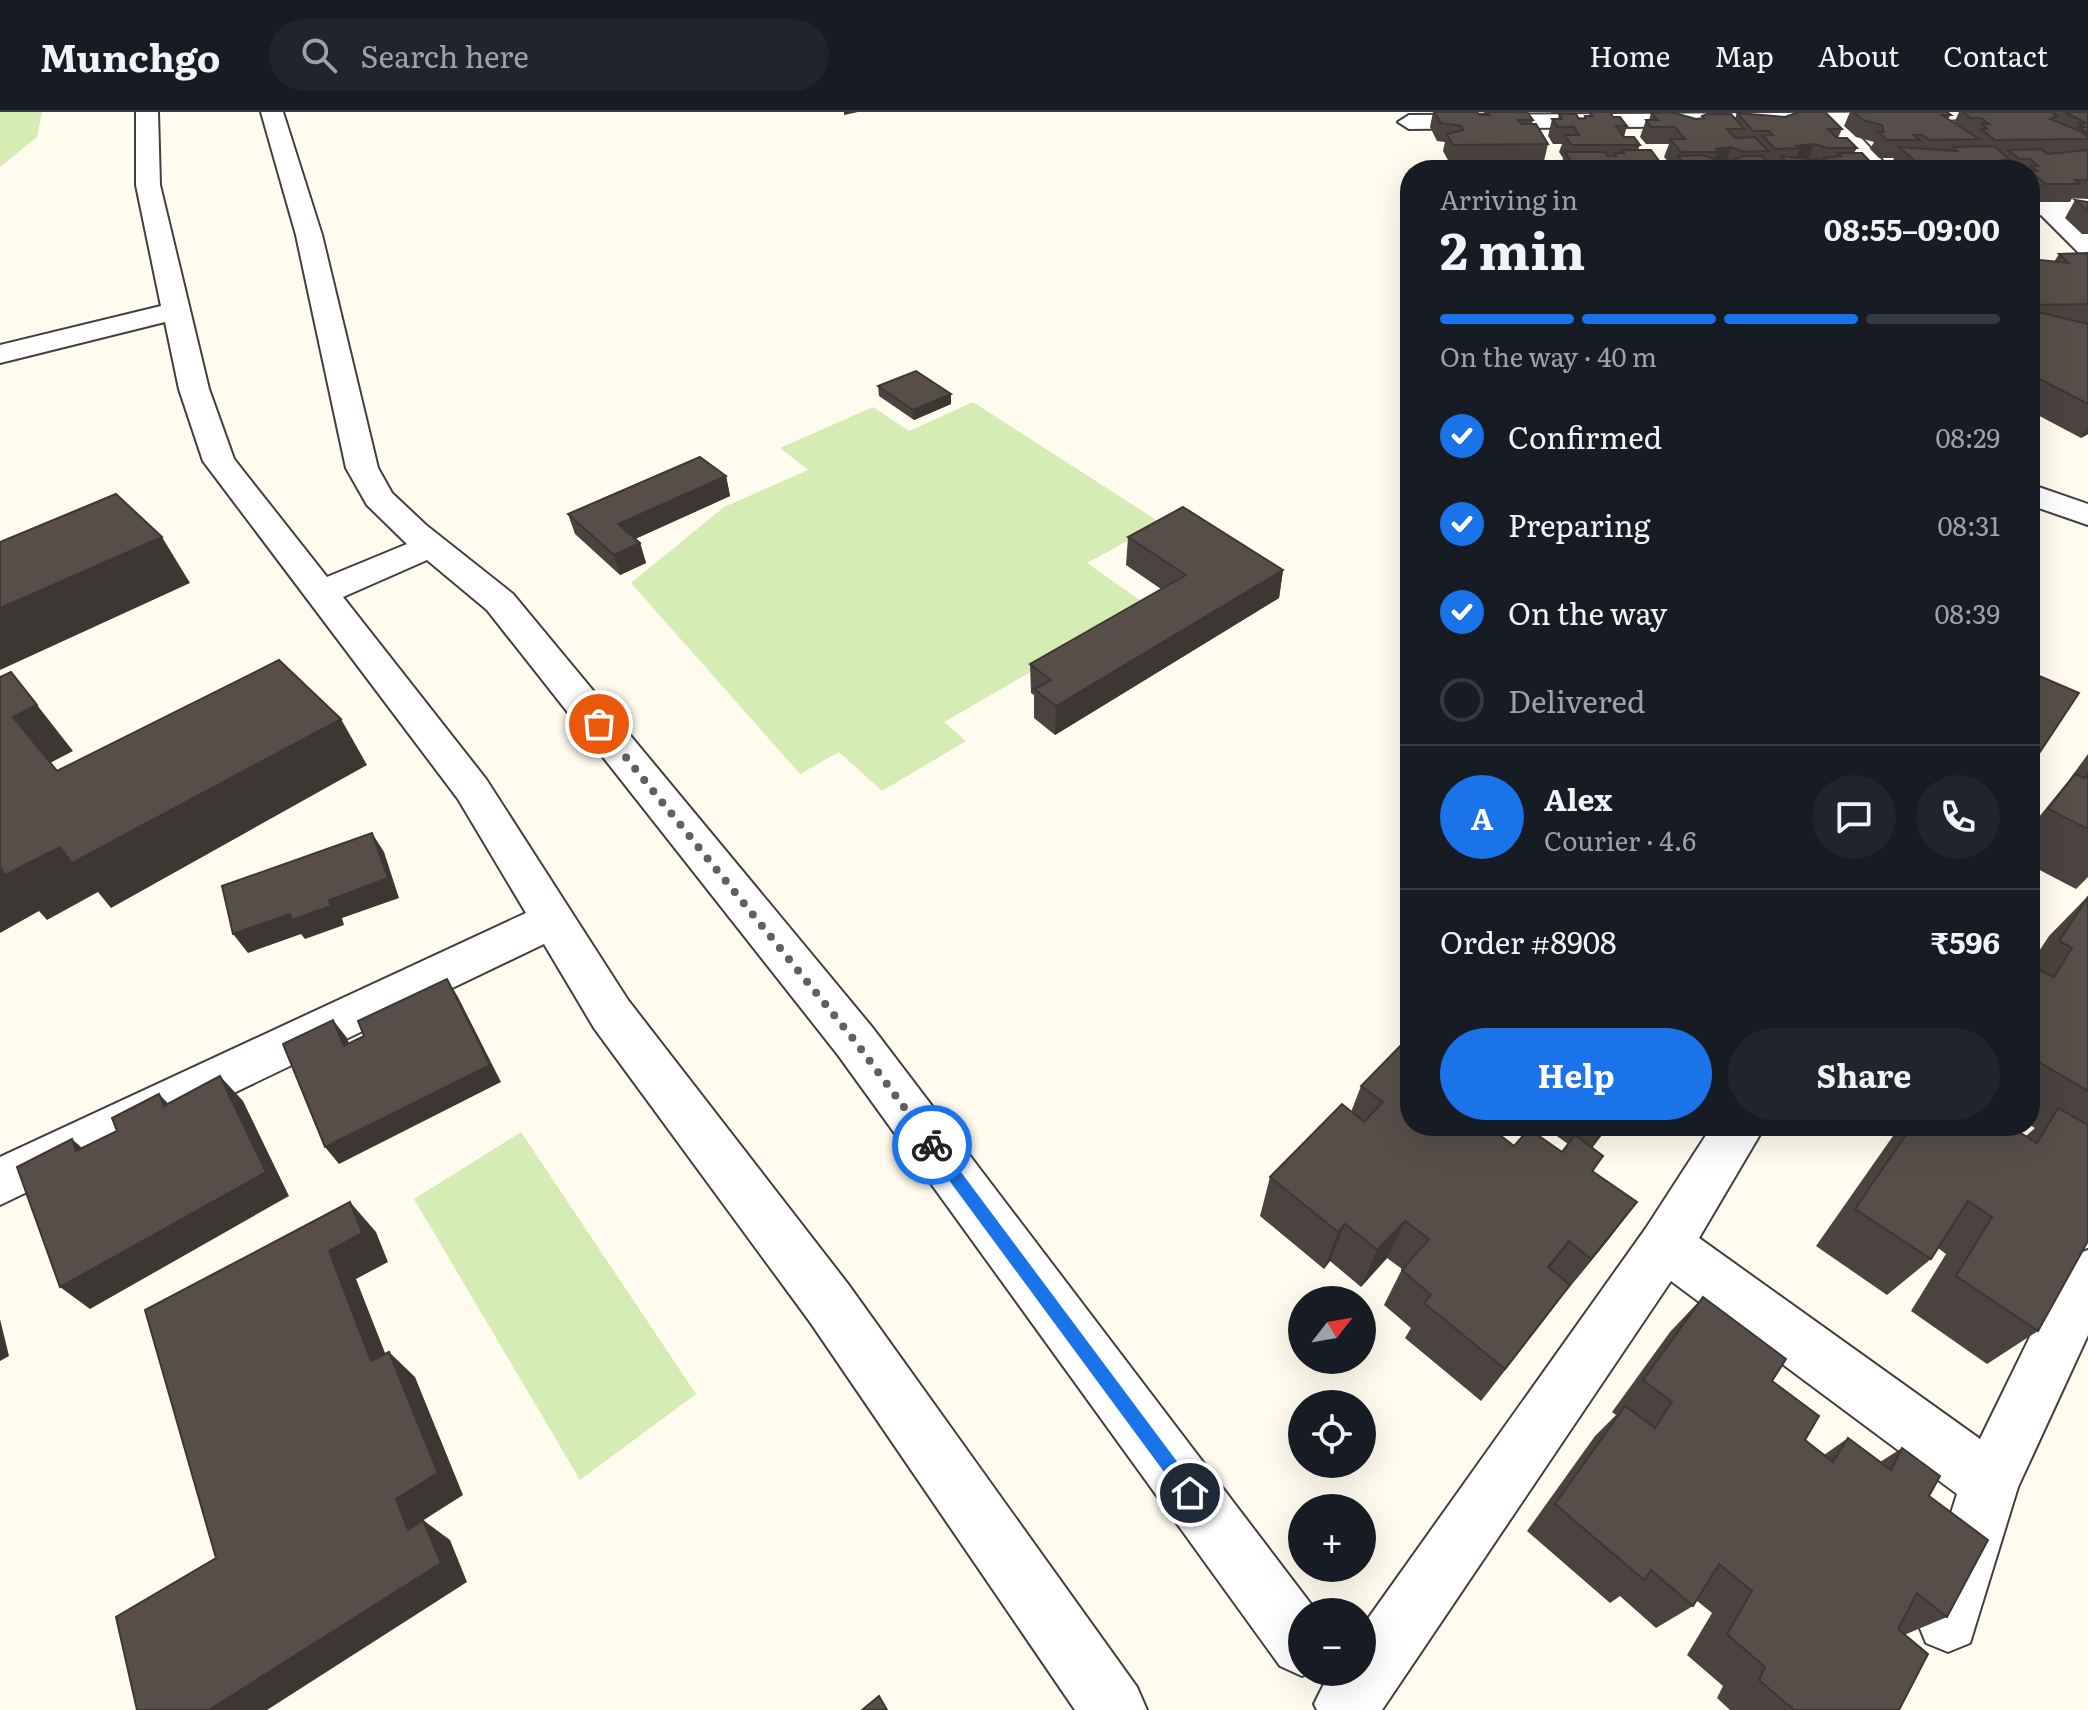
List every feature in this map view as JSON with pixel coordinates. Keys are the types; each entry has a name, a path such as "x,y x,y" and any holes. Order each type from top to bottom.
{"street":[{"path":"147,112 148,185 194,389 219,461 472,789 611,1014 829,1303 1114,1710"},
{"path":"272,112 309,235 362,468 379,498 431,546 500,602 855,1041 1288,1625"},
{"path":"1410,125 1758,115 1830,118 1972,113"},
{"path":"1830,118 1870,160"},
{"path":"1618,119 1635,145"},
{"path":"2040,208 2088,206"},
{"path":"2040,209 2088,247"},
{"path":"0,354 177,311"},
{"path":"2040,498 2088,515"},
{"path":"321,593 431,546"},
{"path":"0,1182 553,920"},
{"path":"1340,1695 1665,1245 1734,1136"},
{"path":"1665,1245 1990,1482"},
{"path":"1948,1621 1990,1482 2088,1275"}],"green space":[{"path":"0,112 42,112 37,137 0,167"},
{"path":"973,402 1161,523 1087,563 1147,605 944,722 966,741 882,791 839,752 800,774 631,583 724,507 808,470 780,448 873,407 909,431"},
{"path":"521,1132 696,1394 580,1480 414,1199"}],"building":[{"path":"1434,112 1489,115 1487,112 1527,112 1533,120 1518,120 1521,124 1536,124 1548,144 1453,145 1447,134 1463,130 1461,126 1441,123"},
{"path":"1590,112 1610,112 1613,117 1620,117 1627,126 1616,126 1624,137 1634,137 1640,145 1572,145 1564,135 1579,135 1574,127 1558,127 1552,119 1562,119 1559,114 1576,114 1579,119 1586,118 1593,116"},
{"path":"1671,112 1696,119 1704,118 1702,116 1707,114 1731,114 1744,129 1727,129 1735,138 1755,137 1768,151 1744,152 1731,147 1716,149 1718,152 1681,152 1670,139 1685,139 1675,127 1651,127 1646,120 1658,120 1651,113"},
{"path":"1799,112 1825,112 1842,129 1828,129 1837,138 1847,138 1857,148 1827,148 1814,144 1775,149 1763,136 1773,135 1769,131 1753,131 1737,113 1785,117"},
{"path":"1854,112 1947,112 1951,115 1942,115 1979,139 1929,140 1923,135 1914,135 1920,140 1887,140 1878,132 1884,132 1882,125 1863,120"},
{"path":"1963,112 2052,112 2057,116 2050,119 2080,131 2088,139 1995,140 1981,129 1987,129 1982,124 1989,124 1981,118 1970,118"},
{"path":"2065,112 2088,112 2088,134 2079,127 2085,127 2079,123 2086,123"},
{"path":"1994,146 2010,160 1914,160 1899,147 1957,151 1953,147"},
{"path":"2041,149 2047,154 2088,150 2088,180 2075,180 2080,184 2045,184 2040,179 2040,160 2019,159 2008,150"},
{"path":"1622,150 1651,150 1658,160 1570,160 1565,152 1605,152 1608,156 1624,153"},
{"path":"1838,153 1862,153 1869,160 1823,158 1841,156"},
{"path":"1703,155 1717,160 1681,160 1678,156"},
{"path":"1744,156 1762,156 1765,160 1734,160"},
{"path":"1781,156 1817,160 1784,160"},
{"path":"2075,200 2088,202 2088,211"},
{"path":"2088,253 2088,304 2040,305 2040,260 2069,263 2059,254"},
{"path":"2040,312 2088,324 2088,404 2040,379"},
{"path":"916,371 951,394 913,410 878,386"},
{"path":"700,457 726,476 618,524 640,543 614,555 568,514"},
{"path":"116,494 162,537 0,608 0,542"},
{"path":"1183,507 1283,570 1056,706 1034,689 1051,680 1030,664 1186,575 1128,537"},
{"path":"279,660 341,719 72,863 60,847 5,875 0,867 0,677 11,672 37,705 13,717 57,771"},
{"path":"2040,676 2079,693 2040,752"},
{"path":"2075,774 2085,778 2088,774 2088,829 2048,809"},
{"path":"372,833 388,878 329,900 331,906 292,920 290,914 233,934 222,886"},
{"path":"2088,897 2088,1091 2040,1063 2040,970 2054,977 2072,948 2059,941"},
{"path":"447,979 490,1065 325,1147 283,1044 333,1020 344,1046 364,1036 358,1021"},
{"path":"1400,1046 1400,1136 1501,1136 1514,1146 1523,1136 1539,1136 1562,1152 1576,1136 1603,1156 1592,1171 1637,1202 1591,1259 1569,1241 1548,1267 1570,1285 1505,1369 1424,1303 1431,1295 1402,1270 1429,1239 1405,1221 1377,1250 1345,1224 1338,1232 1270,1177 1342,1104 1364,1122 1383,1102 1361,1086"},
{"path":"220,1076 266,1172 60,1287 17,1167 72,1139 76,1151 117,1131 112,1118 159,1094 164,1106"},
{"path":"2058,1108 2088,1125 2088,1241 2038,1331 1956,1276 1992,1217 1968,1201 1931,1259 1855,1209 1905,1136 2026,1136 2037,1143"},
{"path":"350,1202 362,1233 329,1251 371,1361 389,1352 438,1473 396,1499 408,1530 423,1520 441,1563 209,1710 137,1710 116,1617 216,1558 145,1310"},
{"path":"1703,1297 1786,1359 1772,1381 1819,1416 1805,1440 1833,1462 1848,1438 1891,1470 1902,1448 1940,1476 1929,1496 1988,1540 1947,1617 1917,1593 1898,1629 1928,1654 1899,1710 1794,1710 1759,1680 1765,1667 1727,1634 1752,1591 1719,1564 1693,1606 1651,1570 1644,1580 1555,1504 1625,1406 1655,1428 1672,1402 1643,1380"},
{"path":"879,1696 887,1710 862,1710"}],"way so far":[{"path":"599,724 855,1041 932,1145"}],"route":[{"path":"932,1145 1190,1493"}]}
